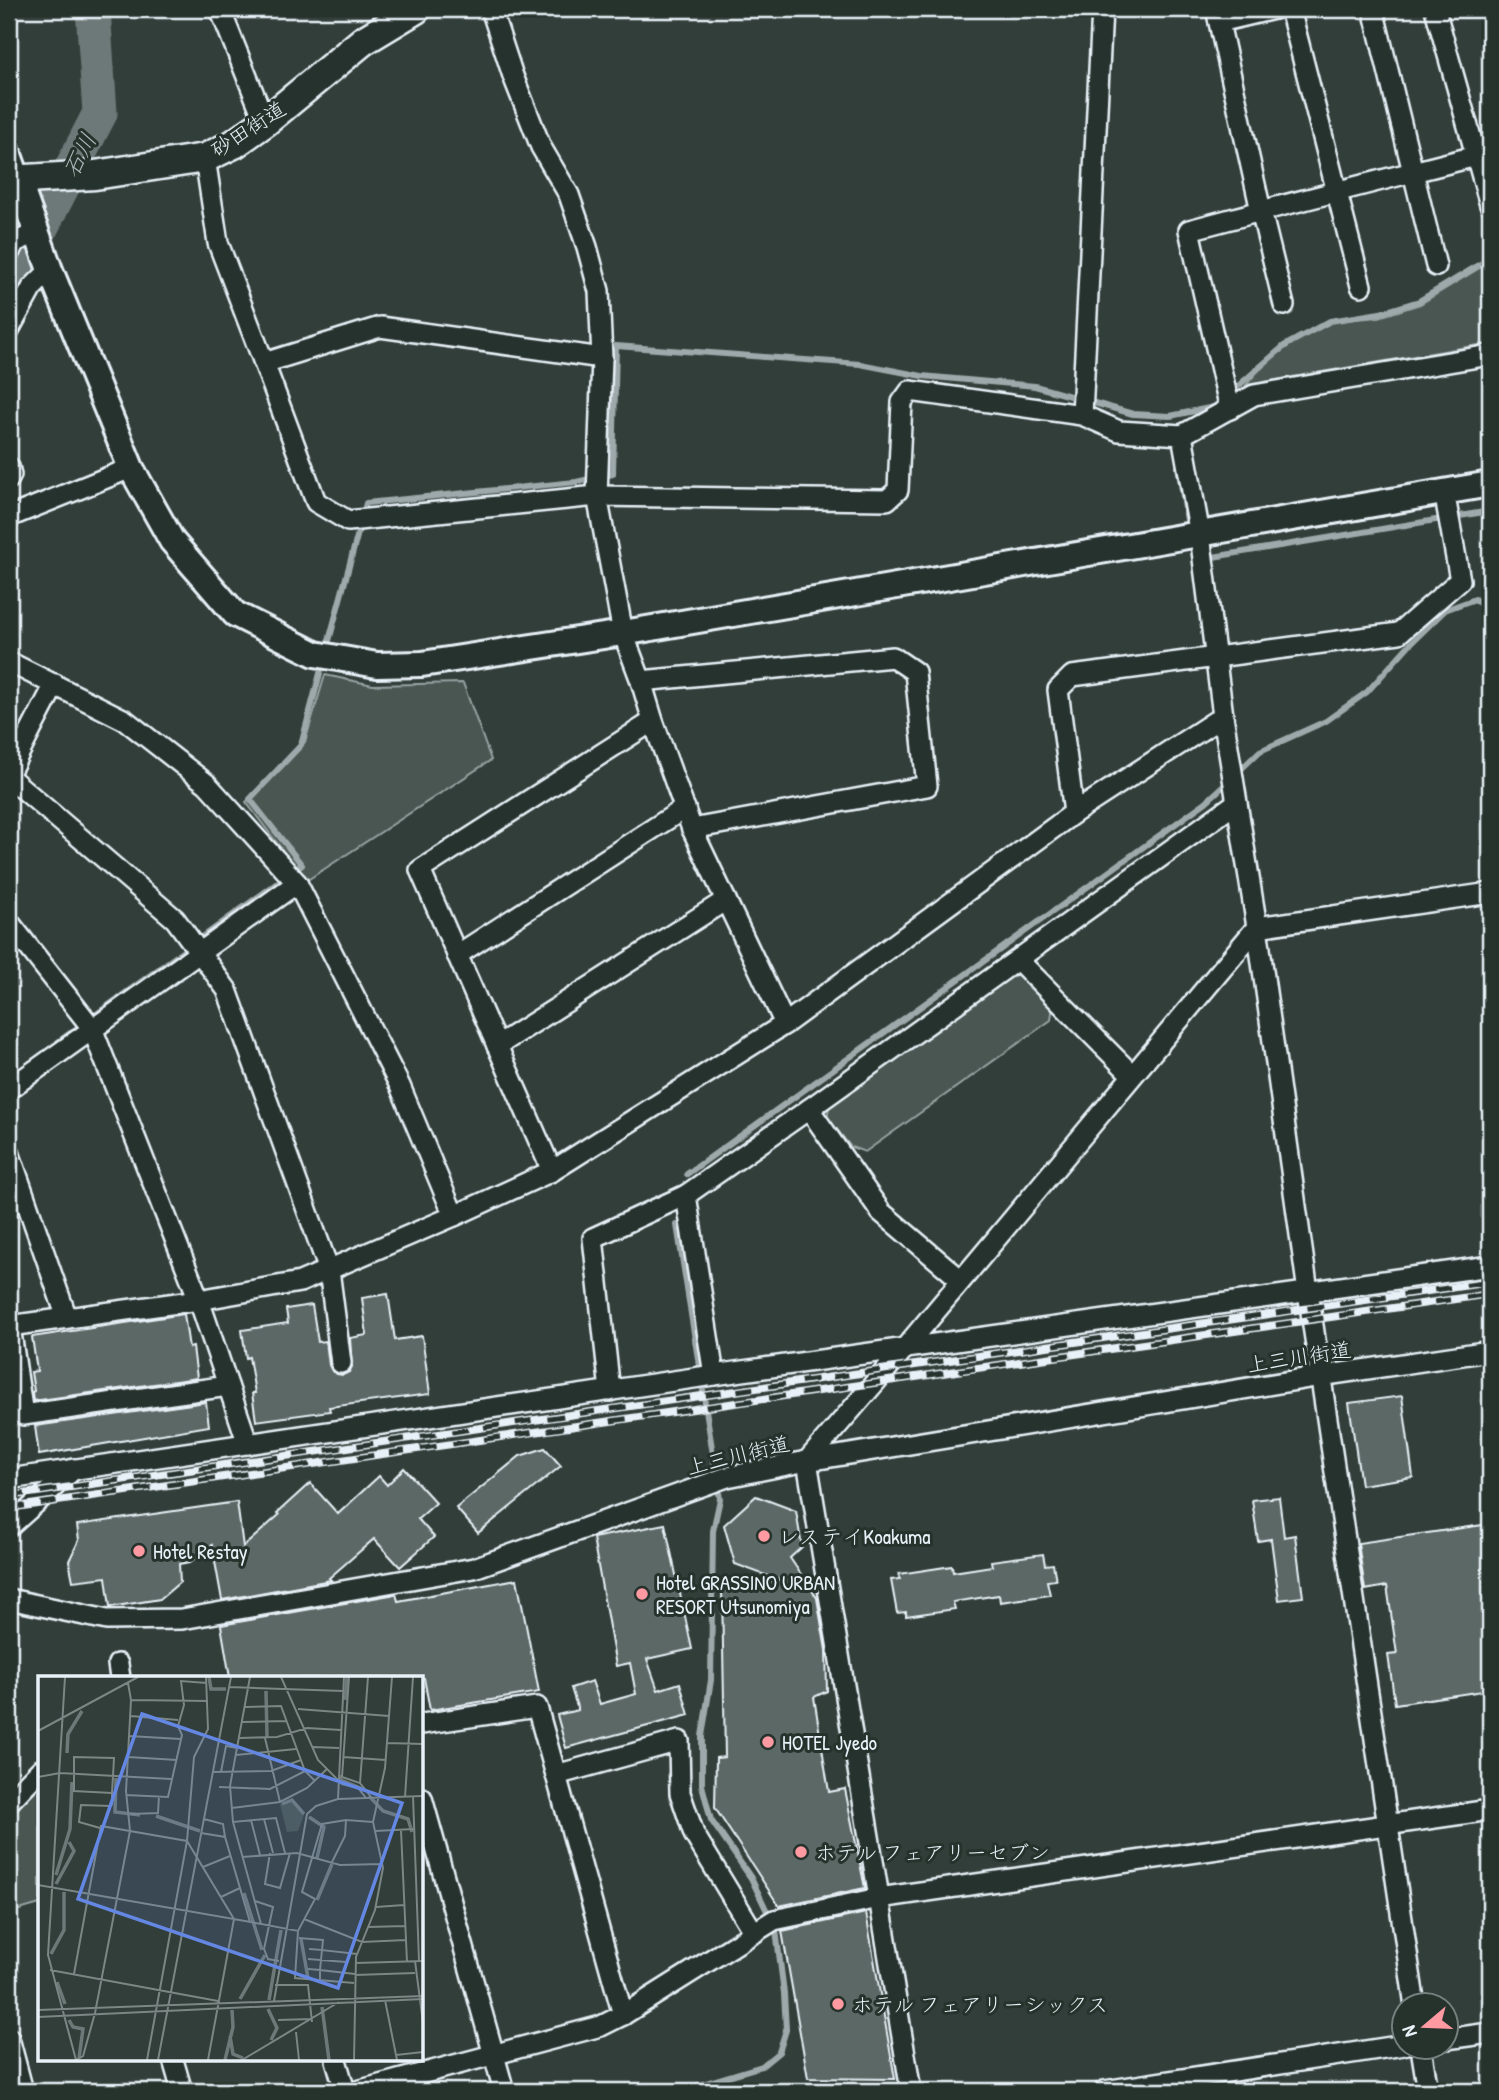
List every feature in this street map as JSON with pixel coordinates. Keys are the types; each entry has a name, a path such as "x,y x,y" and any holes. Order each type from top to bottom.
{"main road":[{"name":"砂田街道","path":"12,171 95,175 205,158 234,144 265,122 363,41 416,9"}],"street":[{"path":"220,9 265,122"},
{"path":"491,9 541,148 569,195 599,290 602,358 597,496 623,633 692,829 785,1024"},
{"path":"1082,415 1102,9"},
{"path":"1274,9 1217,15 1284,305"},
{"path":"1290,9 1362,286"},
{"path":"1373,9 1436,266"},
{"path":"1435,9 1490,205"},
{"path":"1230,409 1189,230 1476,156"},
{"path":"205,158 218,243 316,502 348,521 597,496 887,500 898,490 902,402 909,391 1082,415 1119,431 1182,435 1254,395 1490,355"},
{"path":"12,171 131,468 172,541 235,614 315,654 377,664 422,664 623,633 1490,484"},
{"path":"9,253 15,242 37,233"},
{"path":"9,330 32,288 50,270"},
{"path":"264,363 380,327 602,358"},
{"path":"1182,435 1200,535 1223,716 1257,927 1308,1292 1413,1992"},
{"path":"9,467 9,479"},
{"path":"9,517 131,468"},
{"path":"1074,813 1058,690 1072,676 1399,633 1460,580 1444,491"},
{"path":"641,681 892,657 915,672 927,786 692,829"},
{"path":"9,662 125,720 207,784 297,884 400,1086 454,1216"},
{"path":"55,684 9,775 175,919 227,990 329,1270 341,1363"},
{"path":"228,1386 23,1415 9,1326 199,1300 300,1282 552,1171 785,1024 1074,813 1223,716"},
{"path":"552,1171 420,870 653,721"},
{"path":"610,1391 593,1238 686,1195 1236,803"},
{"path":"457,954 685,808"},
{"path":"9,1089 297,884"},
{"path":"911,2091 807,1461 1257,927 1490,893"},
{"path":"497,1046 726,900"},
{"path":"9,922 92,1028 199,1300 248,1444"},
{"path":"1018,960 1132,1075"},
{"path":"809,1109 881,1212 961,1280"},
{"path":"9,1152 67,1318"},
{"path":"686,1195 714,1375"},
{"path":"9,1479 714,1375 1490,1266"},
{"name":"上三川街道","path":"9,1599 107,1620 182,1619 474,1568 727,1477 807,1461 1321,1376 1490,1351"},
{"path":"9,1527 74,1469"},
{"path":"424,1724 537,1707 623,2014"},
{"path":"556,1775 679,1741 680,1793 694,1834 754,1933"},
{"path":"9,1802 38,1772"},
{"path":"424,1805 504,2091"},
{"path":"357,2091 601,2026 774,1920 879,1898 1490,1810"},
{"path":"1460,2037 1490,2032"},
{"path":"9,2038 23,2091"},
{"path":"1104,2091 1390,2047"},
{"path":"174,2062 182,2091"},
{"path":"337,2062 345,2091"},
{"path":"1423,2062 1428,2091"}],"shaded area":[{"path":"1490,259 1490,343 1246,385 1264,364 1296,341 1333,321 1379,317 1420,304 1483,266"},
{"path":"325,675 373,685 463,683 491,760 306,881 246,802 305,742"},
{"path":"1011,974 1023,976 1053,1004 1051,1020 865,1152 851,1147 827,1117 830,1103"},
{"path":"38,1784 38,1905 9,1913 9,1816"}],"building":[{"path":"388,1294 395,1340 422,1336 430,1394 329,1407 330,1411 256,1421 252,1393 255,1393 242,1330 288,1323 286,1309 312,1305 318,1342 326,1341 332,1371 343,1375 352,1367 350,1338 367,1335 362,1298"},
{"path":"184,1314 189,1348 193,1347 197,1378 33,1401 31,1372 37,1371 32,1337"},
{"path":"1402,1396 1413,1477 1361,1485 1349,1403"},
{"path":"206,1402 209,1426 39,1455 35,1426"},
{"path":"545,1448 561,1466 478,1533 456,1508 520,1456"},
{"path":"404,1468 436,1503 418,1519 434,1537 400,1567 374,1539 329,1578 331,1580 222,1600 212,1545 190,1562 179,1564 180,1582 160,1599 110,1607 106,1577 73,1581 69,1561 79,1540 77,1525 237,1502 243,1547 310,1483 338,1514 379,1476 387,1485"},
{"path":"756,1496 796,1511 802,1547 790,1558 817,1598 826,1650 827,1691 814,1697 829,1792 845,1789 865,1888 779,1906 715,1808 716,1758 725,1757 722,1591 779,1580 735,1564 724,1525"},
{"path":"1279,1497 1284,1537 1295,1535 1303,1597 1279,1600 1271,1539 1258,1541 1252,1500"},
{"name":"Hotel GRASSINO URBAN RESORT Utsunomiya","path":"665,1524 692,1649 647,1659 658,1690 680,1683 689,1715 566,1748 557,1715 578,1710 571,1688 592,1681 600,1704 636,1694 630,1663 616,1666 593,1538"},
{"path":"1490,1524 1490,1690 1395,1704 1388,1655 1397,1654 1387,1586 1365,1590 1358,1543"},
{"path":"1043,1554 1045,1565 1053,1564 1056,1580 1047,1581 1050,1595 1000,1602 999,1595 953,1602 955,1609 906,1616 906,1612 897,1613 891,1580 900,1579 899,1574 952,1566 953,1572 992,1566 991,1561"},
{"path":"517,1579 539,1692 430,1710 424,1676 230,1676 221,1625 396,1594 398,1601"},
{"name":"ホテル フェアリーシックス","path":"866,1913 895,2079 808,2078 782,1931"}],"waterway":[{"name":"石川","path":"9,290 100,113 93,9"},
{"path":"326,652 366,503 576,482 613,474 616,346 860,364 922,376 1035,386 1133,414 1170,416 1214,407 1284,346 1330,321 1380,313 1419,301 1482,263 1490,254"},
{"path":"1178,467 1189,532"},
{"path":"1207,558 1490,511"},
{"path":"1237,773 1260,751 1326,721 1367,692 1445,610 1475,599 1490,613"},
{"path":"58,1042 302,865 250,799 301,745 323,662"},
{"path":"687,1174 1206,802 1229,781"},
{"path":"677,1225 720,1499 713,1531 711,1680 702,1736 702,1785 711,1820 751,1878 776,1930 786,2030 779,2052 762,2066 679,2091"}],"railway":[{"path":"9,1496 1490,1282"},
{"path":"9,1508 1490,1294"}],"place":[{"name":"レステイKoakuma","path":"764,1536"},
{"name":"Hotel Restay","path":"139,1551"},
{"name":"Hotel GRASSINO URBAN RESORT Utsunomiya","path":"642,1594"},
{"name":"HOTEL Jyedo","path":"768,1742"},
{"name":"ホテル フェアリーセブン","path":"801,1852"},
{"name":"ホテル フェアリーシックス","path":"838,2004"}]}
